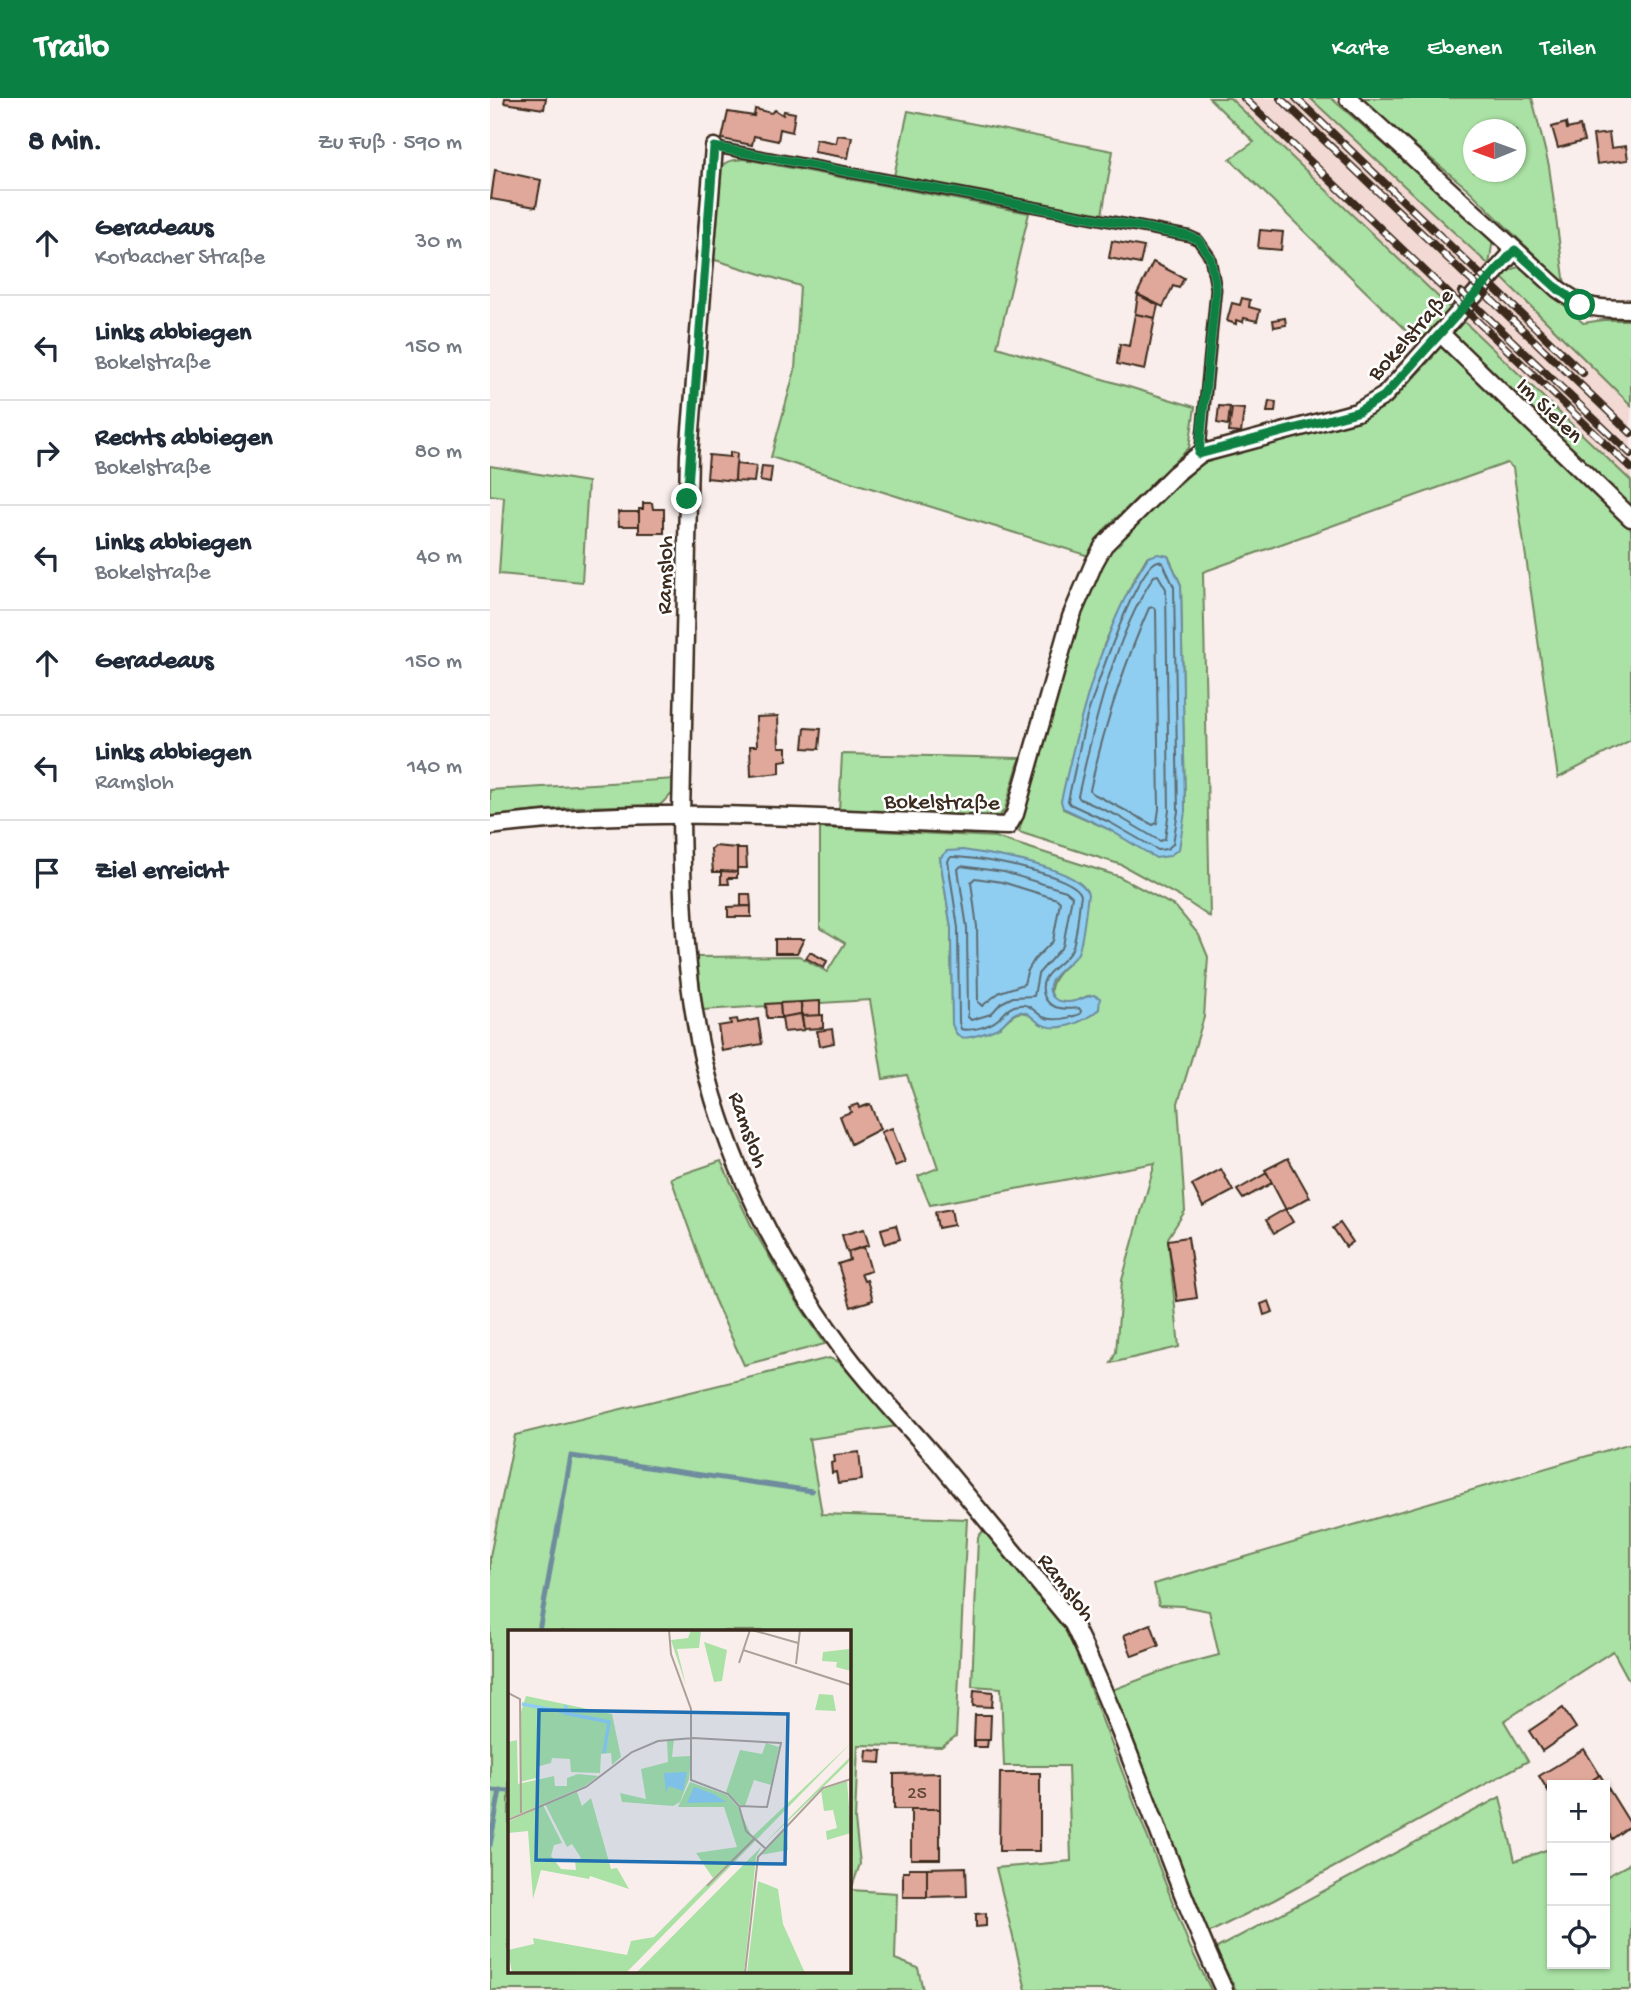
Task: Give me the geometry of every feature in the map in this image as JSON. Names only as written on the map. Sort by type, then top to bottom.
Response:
[{"type":"street","points":[[1348,98],[1558,289],[1580,305],[1631,309]]},
{"type":"street","name":"Ramsloh","points":[[714,147],[689,455],[681,815],[690,986],[708,1080],[734,1156],[763,1220],[796,1281],[842,1349],[1073,1624],[1098,1675],[1203,1946],[1224,1990]]},
{"type":"street","name":"Bokelstraße","points":[[490,826],[595,816],[681,815],[1008,826],[1015,814],[1071,617],[1104,545],[1175,474],[1199,454],[1343,416],[1376,402],[1515,250]]},
{"type":"street","name":"Im Sielen","points":[[1440,333],[1631,518]]},
{"type":"lane","points":[[714,147],[1189,236],[1198,240],[1210,257],[1216,289],[1199,454]]},
{"type":"shaded area","points":[[1230,98],[1310,98],[1489,265],[1631,405],[1631,481]]},
{"type":"green space","points":[[1209,98],[1230,98],[1631,481],[1631,740],[1558,778],[1513,468],[1507,463],[1203,572],[1210,917],[1122,865],[1019,832],[1062,666],[1089,590],[1111,549],[1203,462],[1346,424],[1392,401],[1433,357],[1230,159],[1254,142]],"holes":[[[1168,556],[1181,585],[1185,812],[1108,829],[1063,809],[1104,645],[1147,557]]]},
{"type":"green space","points":[[1310,98],[1331,98],[1493,239],[1489,265]]},
{"type":"green space","points":[[1357,98],[1532,98],[1549,166],[1565,285],[1468,189]]},
{"type":"green space","points":[[908,111],[1113,151],[1102,215],[894,176]]},
{"type":"green space","points":[[744,159],[1029,213],[997,347],[1195,407],[1189,448],[1105,529],[1089,556],[771,457],[795,370],[800,286],[712,259],[719,170],[727,162]]},
{"type":"green space","points":[[1518,267],[1534,274],[1583,323],[1631,320],[1631,405],[1499,275]]},
{"type":"green space","points":[[490,466],[588,482],[582,582],[499,574],[504,497],[490,495]]},
{"type":"green space","points":[[842,754],[1020,758],[1005,809],[999,817],[839,811]]},
{"type":"green space","points":[[675,779],[675,791],[660,805],[574,807],[490,816],[490,790]]},
{"type":"green space","points":[[820,828],[995,837],[1118,876],[1176,907],[1199,935],[1208,957],[1204,1017],[1178,1103],[1185,1211],[1168,1238],[1179,1347],[1111,1363],[1116,1352],[1122,1280],[1155,1163],[930,1205],[918,1176],[938,1168],[907,1075],[883,1079],[870,1000],[703,1010],[696,957],[799,956],[827,972],[845,943],[820,928]],"holes":[[[940,858],[1068,964],[1052,983],[1053,997],[1066,1003],[1088,996],[1099,1009],[1087,1018],[1056,1027],[1041,1024],[1027,1014],[1019,1013],[1000,1027],[952,1024],[951,928]]]},
{"type":"green space","points":[[721,1161],[751,1225],[825,1344],[744,1365],[714,1299],[671,1178]]},
{"type":"green space","points":[[829,1358],[839,1362],[897,1426],[809,1439],[822,1514],[967,1519],[956,1736],[941,1747],[858,1745],[855,1820],[860,1864],[851,1890],[897,1893],[895,1959],[918,1968],[923,1990],[490,1990],[490,1556],[515,1435]]},
{"type":"green space","points":[[1631,1443],[1631,1684],[1613,1651],[1504,1721],[1528,1761],[1274,1900],[1208,1933],[1112,1690],[1173,1667],[1219,1655],[1209,1611],[1159,1605],[1154,1584]]},
{"type":"green space","points":[[983,1531],[990,1533],[1067,1629],[1190,1947],[1211,1990],[1026,1990],[996,1868],[1071,1861],[1068,1766],[1004,1766],[1001,1688],[972,1686],[978,1537]]},
{"type":"green space","points":[[1500,1797],[1515,1861],[1547,1850],[1547,1969],[1610,1969],[1610,1874],[1628,1865],[1631,1858],[1631,1990],[1236,1990],[1215,1949]]},
{"type":"water","points":[[1158,554],[1168,556],[1181,585],[1185,812],[1179,849],[1169,856],[1156,858],[1108,829],[1063,808],[1061,801],[1084,706],[1105,644],[1117,614],[1148,557]]},
{"type":"water","points":[[963,850],[1032,863],[1069,876],[1081,885],[1088,894],[1080,948],[1053,979],[1050,991],[1054,998],[1064,1002],[1094,995],[1100,998],[1099,1009],[1078,1022],[1061,1027],[1045,1026],[1022,1012],[1014,1014],[999,1027],[982,1034],[964,1038],[956,1033],[952,1024],[951,928],[940,858],[947,851]]},
{"type":"building","points":[[505,98],[546,98],[544,109],[504,103]]},
{"type":"building","points":[[755,109],[771,113],[775,110],[783,115],[784,111],[795,113],[792,132],[780,129],[778,141],[754,136],[752,145],[722,139],[728,112],[754,116]]},
{"type":"building","points":[[1566,123],[1567,129],[1580,126],[1584,141],[1558,148],[1552,127]]},
{"type":"building","points":[[1609,133],[1611,148],[1626,146],[1628,160],[1597,164],[1593,135]]},
{"type":"building","points":[[837,135],[852,137],[848,158],[814,152],[816,139],[836,143]]},
{"type":"building","points":[[495,170],[541,180],[536,207],[491,199]]},
{"type":"building","points":[[1260,230],[1283,232],[1281,250],[1258,248]]},
{"type":"building","points":[[1112,241],[1144,247],[1140,264],[1109,258]]},
{"type":"building","points":[[1153,262],[1184,278],[1179,288],[1173,286],[1163,307],[1137,294]]},
{"type":"building","points":[[1138,295],[1158,305],[1155,318],[1135,314]]},
{"type":"building","points":[[1242,298],[1250,300],[1249,307],[1260,310],[1257,321],[1244,318],[1243,322],[1236,320],[1236,324],[1227,321],[1232,303],[1240,305]]},
{"type":"building","points":[[1135,314],[1155,318],[1145,370],[1117,364],[1120,344],[1129,346]]},
{"type":"building","points":[[1285,318],[1286,325],[1274,327],[1273,320]]},
{"type":"building","points":[[1269,401],[1276,402],[1275,412],[1267,412]]},
{"type":"building","points":[[1219,406],[1230,407],[1228,425],[1217,423]]},
{"type":"building","points":[[1232,408],[1244,409],[1241,433],[1229,432]]},
{"type":"building","points":[[730,452],[737,453],[735,481],[707,478],[709,455],[730,457]]},
{"type":"building","points":[[736,464],[756,466],[754,482],[735,481]]},
{"type":"building","points":[[762,466],[772,467],[770,483],[760,481]]},
{"type":"building","points":[[643,503],[652,503],[653,509],[664,509],[664,533],[639,533],[639,509],[643,509]]},
{"type":"building","points":[[618,512],[639,512],[639,526],[619,526]]},
{"type":"building","points":[[778,716],[779,747],[787,747],[787,760],[780,761],[780,773],[751,776],[750,746],[757,746],[756,717]]},
{"type":"building","points":[[805,728],[821,729],[819,749],[803,748]]},
{"type":"building","points":[[714,846],[737,848],[737,872],[713,872],[711,849]]},
{"type":"building","points":[[737,849],[746,849],[747,868],[737,868]]},
{"type":"building","points":[[721,871],[737,872],[737,878],[728,878],[729,884],[721,884]]},
{"type":"building","points":[[741,894],[750,894],[751,906],[741,906]]},
{"type":"building","points":[[751,906],[751,917],[728,917],[728,907]]},
{"type":"building","points":[[775,939],[804,939],[797,953],[775,953]]},
{"type":"building","points":[[810,952],[827,961],[824,968],[806,958]]},
{"type":"building","points":[[820,1001],[820,1016],[802,1016],[801,1002]]},
{"type":"building","points":[[801,1002],[801,1014],[781,1018],[780,1003]]},
{"type":"building","points":[[780,1003],[781,1018],[767,1018],[766,1004]]},
{"type":"building","points":[[801,1014],[804,1030],[784,1032],[782,1017]]},
{"type":"building","points":[[823,1015],[823,1028],[804,1029],[802,1016]]},
{"type":"building","points":[[737,1019],[738,1023],[758,1019],[762,1044],[722,1051],[718,1026],[731,1024],[730,1020]]},
{"type":"building","points":[[832,1029],[834,1043],[820,1046],[817,1031]]},
{"type":"building","points":[[858,1104],[859,1108],[870,1104],[880,1129],[851,1144],[840,1116],[851,1112],[849,1107]]},
{"type":"building","points":[[892,1128],[905,1162],[895,1166],[881,1132]]},
{"type":"building","points":[[1288,1158],[1310,1197],[1286,1210],[1265,1170]]},
{"type":"building","points":[[1221,1169],[1233,1191],[1203,1207],[1192,1185]]},
{"type":"building","points":[[1267,1173],[1272,1183],[1243,1199],[1237,1190]]},
{"type":"building","points":[[951,1209],[954,1225],[938,1228],[935,1212]]},
{"type":"building","points":[[1285,1209],[1293,1222],[1274,1233],[1266,1220]]},
{"type":"building","points":[[1340,1223],[1353,1242],[1346,1247],[1333,1228]]},
{"type":"building","points":[[896,1225],[900,1239],[885,1244],[881,1229]]},
{"type":"building","points":[[864,1229],[869,1245],[847,1252],[842,1235]]},
{"type":"building","points":[[1188,1237],[1197,1298],[1177,1301],[1168,1240]]},
{"type":"building","points":[[864,1247],[871,1271],[861,1274],[864,1281],[867,1280],[873,1300],[851,1307],[838,1264],[850,1260],[848,1252]]},
{"type":"building","points":[[1269,1301],[1273,1312],[1264,1315],[1261,1304]]},
{"type":"building","points":[[859,1452],[862,1480],[838,1483],[836,1472],[832,1473],[834,1455]]},
{"type":"building","points":[[1151,1624],[1159,1646],[1132,1656],[1124,1635]]},
{"type":"building","points":[[974,1690],[993,1692],[992,1707],[973,1706]]},
{"type":"building","points":[[1563,1708],[1576,1728],[1542,1751],[1529,1731]]},
{"type":"building","points":[[975,1715],[991,1715],[990,1740],[974,1740]]},
{"type":"building","points":[[974,1740],[988,1740],[987,1747],[974,1747]]},
{"type":"building","points":[[1584,1749],[1600,1775],[1592,1780],[1547,1780],[1547,1789],[1539,1776]]},
{"type":"building","points":[[867,1750],[882,1751],[881,1763],[866,1762]]},
{"type":"building","points":[[940,1773],[940,1809],[894,1809],[894,1774]]},
{"type":"building","points":[[1000,1773],[1040,1773],[1040,1851],[999,1851]]},
{"type":"building","points":[[1610,1791],[1631,1825],[1612,1839],[1610,1835]]},
{"type":"building","points":[[911,1809],[940,1809],[940,1859],[911,1859]]},
{"type":"building","points":[[966,1867],[967,1896],[927,1897],[927,1868]]},
{"type":"building","points":[[909,1868],[927,1868],[927,1897],[903,1897],[903,1872],[909,1872]]},
{"type":"building","points":[[986,1913],[986,1926],[976,1927],[976,1914]]},
{"type":"waterway","points":[[539,1630],[571,1456],[812,1491]]},
{"type":"waterway","points":[[490,1790],[508,1791]]},
{"type":"waterway","points":[[490,1845],[500,1790]]},
{"type":"railway","points":[[1244,98],[1631,468]]},
{"type":"railway","points":[[1280,98],[1631,433]]},
{"type":"railway","points":[[1296,98],[1583,373]]},
{"type":"railway","points":[[1461,292],[1631,454]]},
{"type":"route","points":[[687,499],[714,147],[1189,236],[1198,240],[1205,246],[1210,257],[1216,289],[1215,322],[1199,454],[1357,412],[1376,402],[1515,250],[1580,305]]}]
